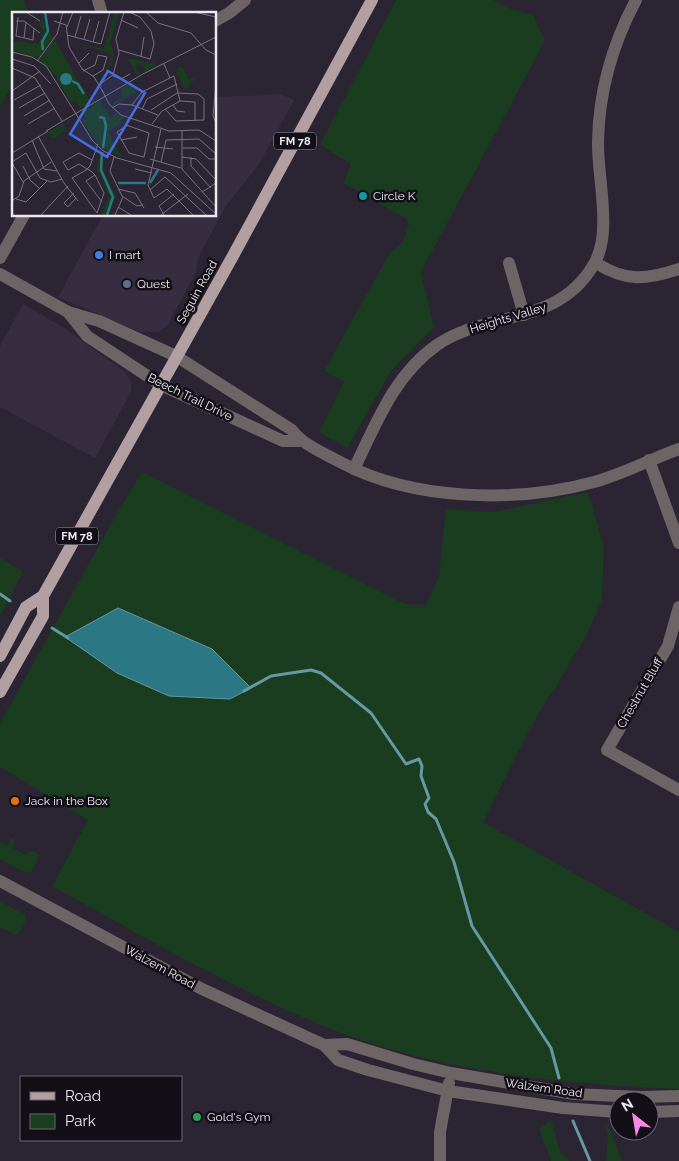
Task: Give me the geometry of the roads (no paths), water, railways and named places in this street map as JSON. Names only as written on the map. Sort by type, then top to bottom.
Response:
[{"type":"main road","name":"Seguin Road","points":[[0,656],[26,608],[43,596],[372,0]]},
{"type":"main road","name":"Seguin Road","points":[[0,692],[42,616],[43,596]]},
{"type":"street","points":[[216,20],[245,0]]},
{"type":"street","name":"Heights Valley","points":[[354,469],[398,382],[422,356],[438,344],[458,334],[545,308],[567,296],[583,281],[596,263],[603,226],[598,143],[602,95],[613,48],[636,0]]},
{"type":"street","points":[[0,258],[23,216]]},
{"type":"street","points":[[509,263],[524,315]]},
{"type":"street","points":[[596,263],[625,276],[640,278],[661,275],[679,269]]},
{"type":"street","name":"Beech Trail Drive","points":[[0,274],[68,312],[99,321],[176,356],[292,430],[300,441],[354,469],[376,477],[448,494],[526,495],[595,482],[679,449]]},
{"type":"street","name":"Beech Trail Drive","points":[[68,312],[87,336],[161,385],[284,441],[300,441]]},
{"type":"street","points":[[649,460],[679,543]]},
{"type":"street","name":"Chestnut Bluff","points":[[679,607],[668,646],[607,750],[679,790]]},
{"type":"street","name":"Walzem Road","points":[[0,881],[209,992],[324,1045],[338,1060],[377,1073],[448,1091],[563,1108],[609,1111]]},
{"type":"street","name":"Walzem Road","points":[[324,1045],[347,1044],[413,1064],[451,1073],[574,1094],[640,1097],[679,1096]]},
{"type":"street","points":[[440,1161],[440,1132],[451,1073]]},
{"type":"street","points":[[659,1112],[679,1111]]},
{"type":"water","points":[[118,608],[212,649],[251,688],[230,699],[169,696],[117,673],[65,637]]},
{"type":"waterway","points":[[0,594],[10,601]]},
{"type":"waterway","points":[[52,628],[68,638]]},
{"type":"waterway","points":[[244,691],[271,676],[311,670],[321,673],[371,713],[406,764],[419,759],[422,766],[421,776],[429,798],[425,804],[428,812],[436,819],[454,862],[472,926],[551,1048],[559,1078]]},
{"type":"waterway","points":[[573,1121],[590,1161]]},
{"type":"place","name":"Circle K","points":[[363,196]]},
{"type":"place","name":"I mart","points":[[99,255]]},
{"type":"place","name":"Quest","points":[[127,284]]},
{"type":"place","name":"Jack in the Box","points":[[15,801]]},
{"type":"place","name":"Gold's Gym","points":[[197,1117]]}]
